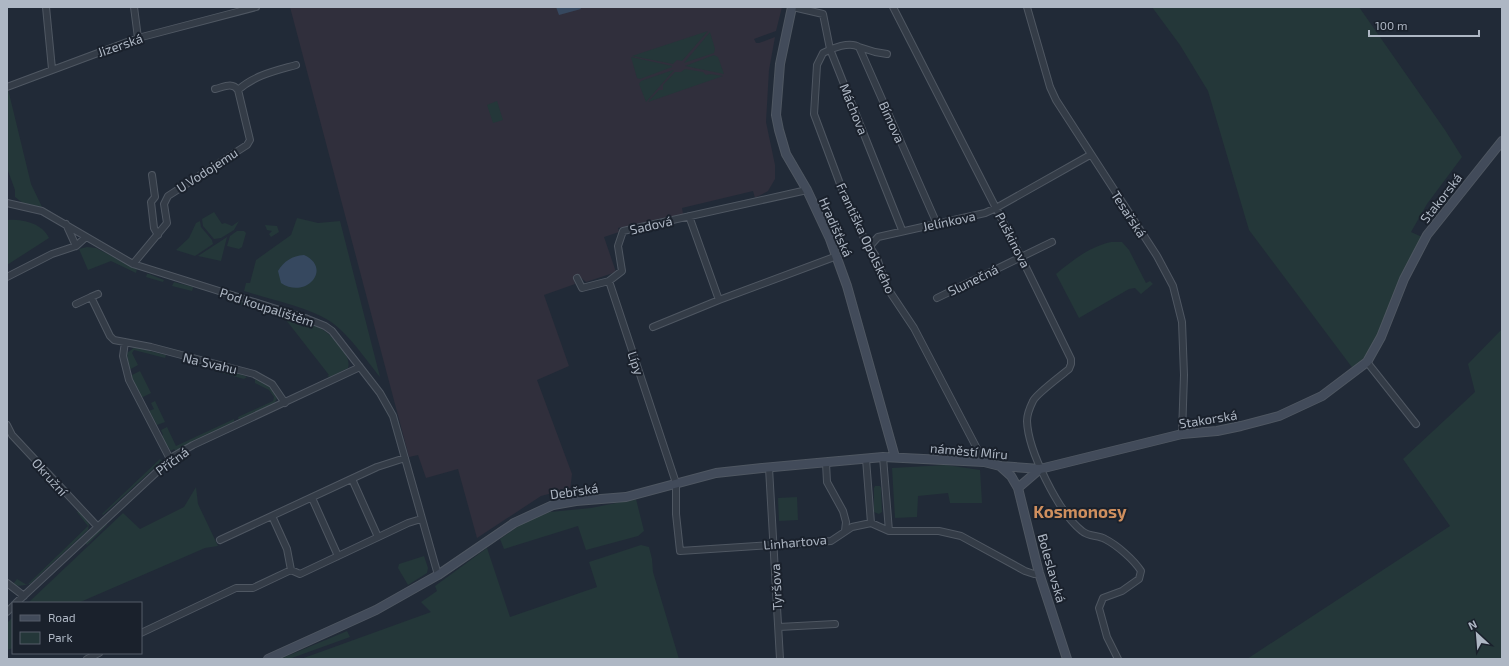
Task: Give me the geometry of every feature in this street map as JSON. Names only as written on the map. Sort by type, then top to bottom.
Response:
[{"type":"main road","name":"Hradišťská","points":[[793,7],[780,64],[776,115],[781,142],[786,154],[807,190],[830,239],[847,286],[895,457]]},
{"type":"main road","name":"Stakorská","points":[[1040,469],[1182,434],[1218,431],[1279,416],[1322,396],[1367,362],[1381,337],[1411,264],[1427,235],[1502,141]]},
{"type":"main road","name":"náměstí Míru","points":[[895,457],[984,462],[1000,466],[1040,469]]},
{"type":"main road","name":"Debřská","points":[[268,659],[359,619],[438,575],[514,523],[546,508],[576,501],[626,497],[716,473],[895,457]]},
{"type":"main road","name":"Boleslavská","points":[[1000,466],[1011,476],[1018,488],[1039,573],[1067,659]]},
{"type":"main road","points":[[1018,488],[1040,469]]},
{"type":"street","points":[[46,7],[52,69]]},
{"type":"street","points":[[134,7],[138,38]]},
{"type":"street","name":"Jizerská","points":[[7,87],[138,38],[235,10],[256,7]]},
{"type":"street","name":"Máchova","points":[[793,7],[823,14],[830,49],[902,230]]},
{"type":"street","name":"Puškinova","points":[[893,7],[1021,257],[1072,364],[1069,369],[1034,398],[1029,409],[1027,421],[1030,439],[1040,469]]},
{"type":"street","name":"Tesařská","points":[[1027,7],[1050,87],[1065,116],[1157,256],[1173,286],[1182,322],[1184,375],[1182,434]]},
{"type":"street","points":[[830,49],[856,44],[875,52],[888,54]]},
{"type":"street","name":"Bímova","points":[[859,46],[937,224]]},
{"type":"street","name":"Františka Opolského","points":[[830,49],[823,53],[817,65],[814,114],[846,200],[877,258],[886,286],[914,328],[984,462]]},
{"type":"street","points":[[215,89],[233,85],[238,90],[245,84],[263,74],[296,65]]},
{"type":"street","name":"U Vodojemu","points":[[133,264],[167,223],[164,204],[168,196],[247,145],[250,140],[238,90]]},
{"type":"street","name":"Jelínkova","points":[[870,246],[878,237],[902,230],[985,213],[1090,155]]},
{"type":"street","points":[[152,175],[155,197],[151,202],[154,228],[158,235]]},
{"type":"street","name":"Sadová","points":[[609,281],[622,271],[618,246],[623,231],[807,190]]},
{"type":"street","name":"Pod koupalištěm","points":[[7,203],[42,211],[133,264],[298,315],[325,326],[338,338],[388,405],[405,458],[438,575]]},
{"type":"street","name":"Sadová","points":[[689,216],[719,300]]},
{"type":"street","points":[[66,224],[76,246]]},
{"type":"street","points":[[7,277],[52,254],[76,246],[86,237]]},
{"type":"street","name":"Slunečná","points":[[937,298],[1052,242]]},
{"type":"street","points":[[653,327],[719,300],[836,256]]},
{"type":"street","points":[[577,278],[582,288],[609,281]]},
{"type":"street","name":"Lípy","points":[[609,281],[676,483],[676,514],[680,551]]},
{"type":"street","points":[[76,304],[98,294]]},
{"type":"street","name":"Na Svahu","points":[[91,297],[110,336],[114,340],[150,347],[254,374],[272,384],[285,403]]},
{"type":"street","points":[[125,342],[123,360],[129,380],[170,459]]},
{"type":"street","points":[[1367,362],[1416,424]]},
{"type":"street","name":"Příčná","points":[[17,602],[170,459],[193,445],[360,367]]},
{"type":"street","name":"Okružní","points":[[7,425],[12,435],[97,526]]},
{"type":"street","points":[[884,457],[889,531]]},
{"type":"street","points":[[220,540],[377,467],[405,458]]},
{"type":"street","points":[[866,459],[871,524],[889,531],[939,531],[961,536],[1025,571],[1034,574],[1039,573]]},
{"type":"street","points":[[826,463],[827,482],[843,511],[846,522],[845,531]]},
{"type":"street","name":"Tyršova","points":[[769,468],[780,659]]},
{"type":"street","points":[[1040,469],[1073,522],[1083,532],[1091,536],[1105,539],[1135,562],[1141,572],[1139,579],[1122,591],[1103,598],[1099,608],[1107,637],[1118,659]]},
{"type":"street","points":[[352,479],[378,537]]},
{"type":"street","points":[[312,498],[338,556]]},
{"type":"street","points":[[272,516],[287,549],[292,570]]},
{"type":"street","points":[[142,633],[231,590],[240,588],[248,589],[292,570],[300,574],[378,537],[421,519]]},
{"type":"street","name":"Linhartova","points":[[680,551],[831,540],[845,531],[871,524]]},
{"type":"street","points":[[7,583],[24,596]]},
{"type":"street","points":[[779,627],[834,624]]},
{"type":"street","points":[[87,659],[97,654]]},
{"type":"shaded area","points":[[290,7],[782,7],[776,31],[754,39],[756,43],[759,43],[775,37],[769,70],[766,122],[775,165],[775,179],[768,191],[755,198],[753,191],[682,208],[683,214],[618,228],[619,232],[604,237],[616,272],[586,282],[580,277],[574,279],[575,284],[544,295],[569,366],[537,380],[572,474],[570,491],[560,491],[541,496],[477,538],[458,469],[426,478],[418,455],[409,457]]},
{"type":"green space","points":[[1152,7],[1359,7],[1445,130],[1462,157],[1427,204],[1411,232],[1422,237],[1366,361],[1354,370],[1249,230],[1208,91],[1180,45]]},
{"type":"green space","points":[[708,31],[682,61],[677,60],[673,64],[632,56]]},
{"type":"green space","points":[[710,32],[715,49],[714,53],[684,63]]},
{"type":"green space","points":[[714,55],[718,57],[724,74],[685,66]]},
{"type":"green space","points":[[631,57],[672,67],[640,79],[637,78]]},
{"type":"green space","points":[[685,69],[703,72],[706,75],[710,74],[723,76],[648,102],[659,90],[663,90],[663,85],[675,72],[681,72]]},
{"type":"green space","points":[[673,70],[646,102],[639,84],[641,81]]},
{"type":"green space","points":[[7,85],[31,184],[43,209],[24,204],[15,197],[15,190],[7,168]]},
{"type":"green space","points":[[497,101],[503,120],[493,123],[487,105]]},
{"type":"green space","points":[[214,212],[222,224],[225,223],[232,226],[239,221],[234,230],[221,238],[214,239],[203,226],[202,219]]},
{"type":"green space","points":[[297,218],[318,223],[340,221],[380,377],[349,338],[328,320],[298,307],[244,291],[246,283],[250,283],[256,260],[291,235]]},
{"type":"green space","points":[[7,220],[25,221],[37,225],[49,238],[7,265]]},
{"type":"green space","points":[[200,221],[201,227],[212,240],[213,244],[195,256],[176,250],[189,238],[196,223]]},
{"type":"green space","points":[[265,225],[277,226],[279,232],[271,237],[269,234],[272,231],[267,230]]},
{"type":"green space","points":[[237,231],[244,231],[246,233],[242,247],[239,249],[227,246],[230,236]]},
{"type":"green space","points":[[227,237],[221,261],[198,256]]},
{"type":"green space","points":[[1111,242],[1122,242],[1129,250],[1146,283],[1150,281],[1153,284],[1141,294],[1135,288],[1129,289],[1079,318],[1056,274],[1088,251]]},
{"type":"green space","points":[[87,247],[96,248],[137,269],[136,273],[111,261],[88,270],[79,249]]},
{"type":"green space","points":[[147,274],[164,280],[163,282],[146,277]]},
{"type":"green space","points":[[174,282],[193,287],[192,291],[172,286]]},
{"type":"green space","points":[[233,299],[250,304],[250,307],[231,302]]},
{"type":"green space","points":[[286,320],[304,327],[306,322],[319,327],[326,332],[342,348],[348,358],[348,368],[330,377],[327,376],[329,375]]},
{"type":"green space","points":[[1502,329],[1502,659],[1247,659],[1450,526],[1403,459],[1475,392],[1468,364]]},
{"type":"green space","points":[[135,347],[166,355],[165,358],[134,350],[132,353],[138,365],[129,370],[127,353]]},
{"type":"green space","points":[[218,366],[247,377],[244,379],[214,371]]},
{"type":"green space","points":[[140,371],[151,393],[141,398],[131,378],[132,375]]},
{"type":"green space","points":[[255,378],[270,387],[277,398],[275,403],[239,420],[238,417],[273,401],[274,397],[269,390],[255,383]]},
{"type":"green space","points":[[155,401],[165,422],[157,425],[149,411],[154,409],[151,403]]},
{"type":"green space","points":[[234,419],[234,422],[176,451],[174,449],[171,451],[161,436],[163,435],[161,430],[167,427],[176,446]]},
{"type":"green space","points":[[160,459],[162,461],[103,515],[102,514]]},
{"type":"green space","points":[[946,465],[980,470],[982,503],[950,503],[948,493],[918,496],[917,517],[895,518],[892,468]]},
{"type":"green space","points":[[875,486],[880,486],[881,488],[882,512],[879,514],[874,512]]},
{"type":"green space","points":[[196,487],[198,504],[218,546],[205,548],[80,602],[29,602],[123,513],[140,529],[184,507]]},
{"type":"green space","points":[[797,497],[798,520],[779,521],[778,498]]},
{"type":"green space","points":[[636,499],[644,531],[638,536],[586,550],[578,526],[504,549],[500,539],[523,523],[550,512],[591,508]]},
{"type":"green space","points":[[79,511],[89,524],[88,530],[30,584],[28,584],[88,526],[77,512]]},
{"type":"green space","points":[[106,523],[107,525],[87,545],[85,543]]},
{"type":"green space","points":[[641,545],[649,547],[653,572],[679,659],[301,659],[431,612],[421,602],[437,591],[435,586],[487,548],[510,617],[597,587],[589,562]]},
{"type":"green space","points":[[424,556],[428,568],[427,573],[408,585],[398,568],[399,564]]},
{"type":"green space","points":[[17,579],[26,585],[17,586],[13,584]]},
{"type":"green space","points":[[12,618],[12,648],[7,650],[7,623]]},
{"type":"green space","points":[[347,631],[350,637],[289,659],[280,659]]},
{"type":"water","points":[[556,7],[580,7],[581,9],[559,15]]},
{"type":"water","points":[[304,255],[312,261],[316,267],[316,274],[313,280],[307,285],[299,288],[290,287],[281,283],[278,271],[280,267],[292,258]]},
{"type":"district","name":"Kosmonosy","points":[[1080,511]]}]
